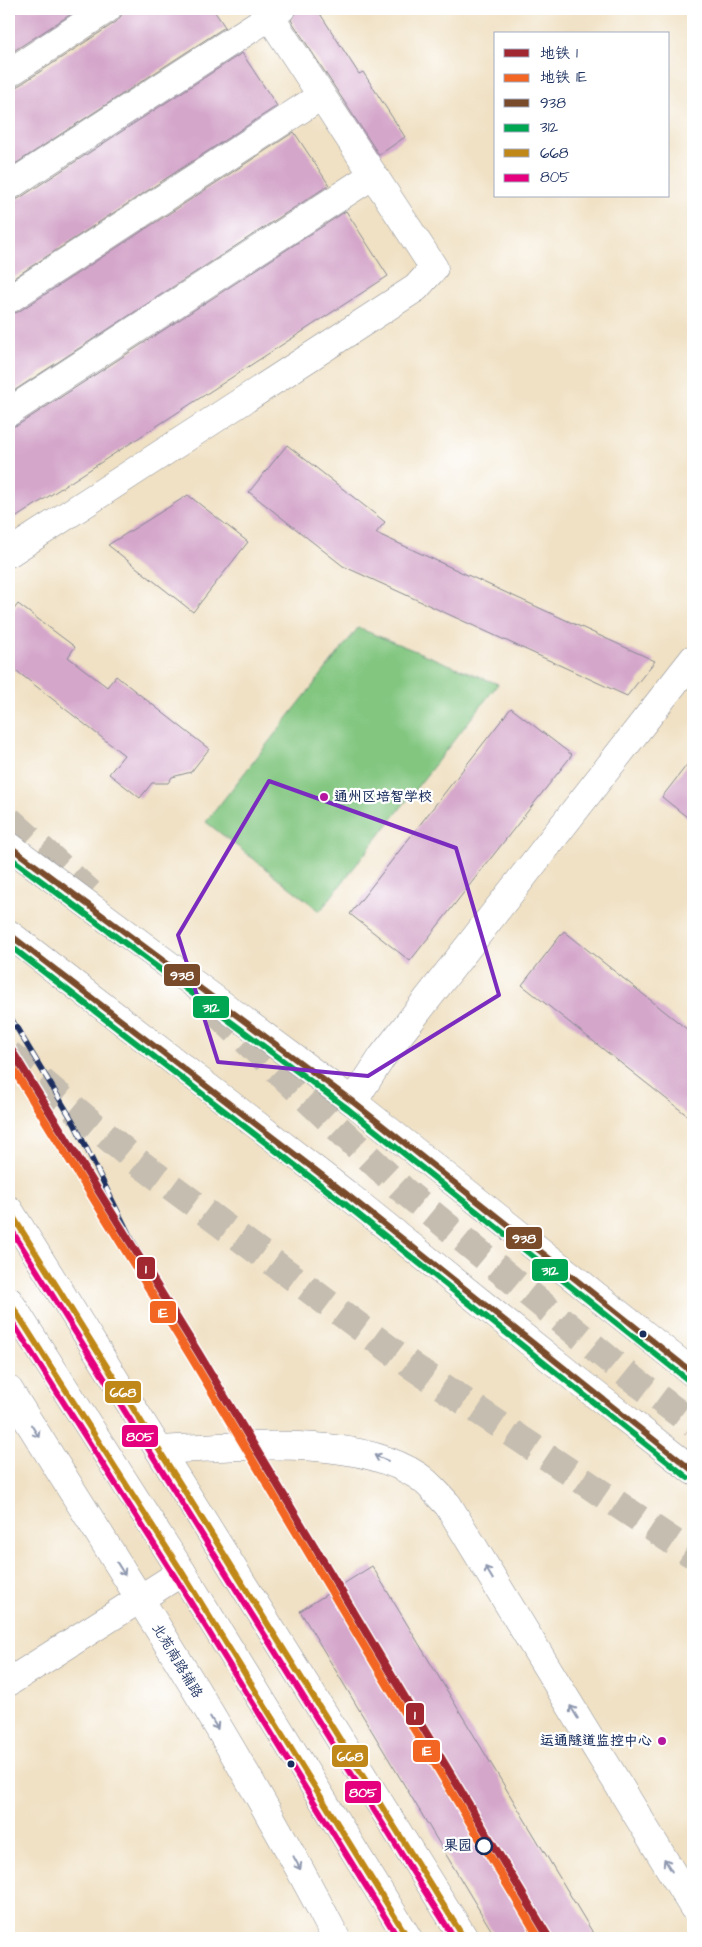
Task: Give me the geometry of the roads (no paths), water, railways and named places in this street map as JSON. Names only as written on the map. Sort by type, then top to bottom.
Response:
[{"type":"main road","points":[[9,73],[107,9]]},
{"type":"main road","points":[[9,186],[272,11],[321,96],[434,268],[416,288],[9,553]]},
{"type":"main road","points":[[9,299],[321,96]]},
{"type":"main road","points":[[9,412],[373,175]]},
{"type":"main road","points":[[353,1102],[382,1057],[693,659]]},
{"type":"main road","points":[[9,846],[353,1102],[693,1372]]},
{"type":"main road","points":[[9,934],[345,1193],[693,1471]]},
{"type":"main road","points":[[9,1210],[464,1938]]},
{"type":"main road","points":[[9,1301],[182,1572],[408,1938]]},
{"type":"main road","name":"北苑南路辅路","points":[[9,1390],[295,1858],[336,1938]]},
{"type":"main road","points":[[160,1450],[300,1446],[375,1455],[419,1476],[448,1505],[693,1907]]},
{"type":"main road","points":[[9,1682],[182,1572]]},
{"type":"tunnel","points":[[9,820],[90,893]]},
{"type":"tunnel","points":[[216,1012],[403,1190],[629,1376],[693,1424]]},
{"type":"tunnel","points":[[9,1054],[134,1159],[412,1366],[693,1555]]},
{"type":"railway","points":[[9,1015],[74,1123],[129,1234],[171,1308]]},
{"type":"metro line","name":"1","points":[[9,1046],[198,1352],[549,1938]]},
{"type":"metro line","name":"1E","points":[[9,1062],[191,1357],[539,1938]]},
{"type":"place","name":"通州区培智学校","points":[[324,797]]},
{"type":"place","name":"运通隧道监控中心","points":[[662,1741]]},
{"type":"place","name":"果园","points":[[484,1846]]}]
